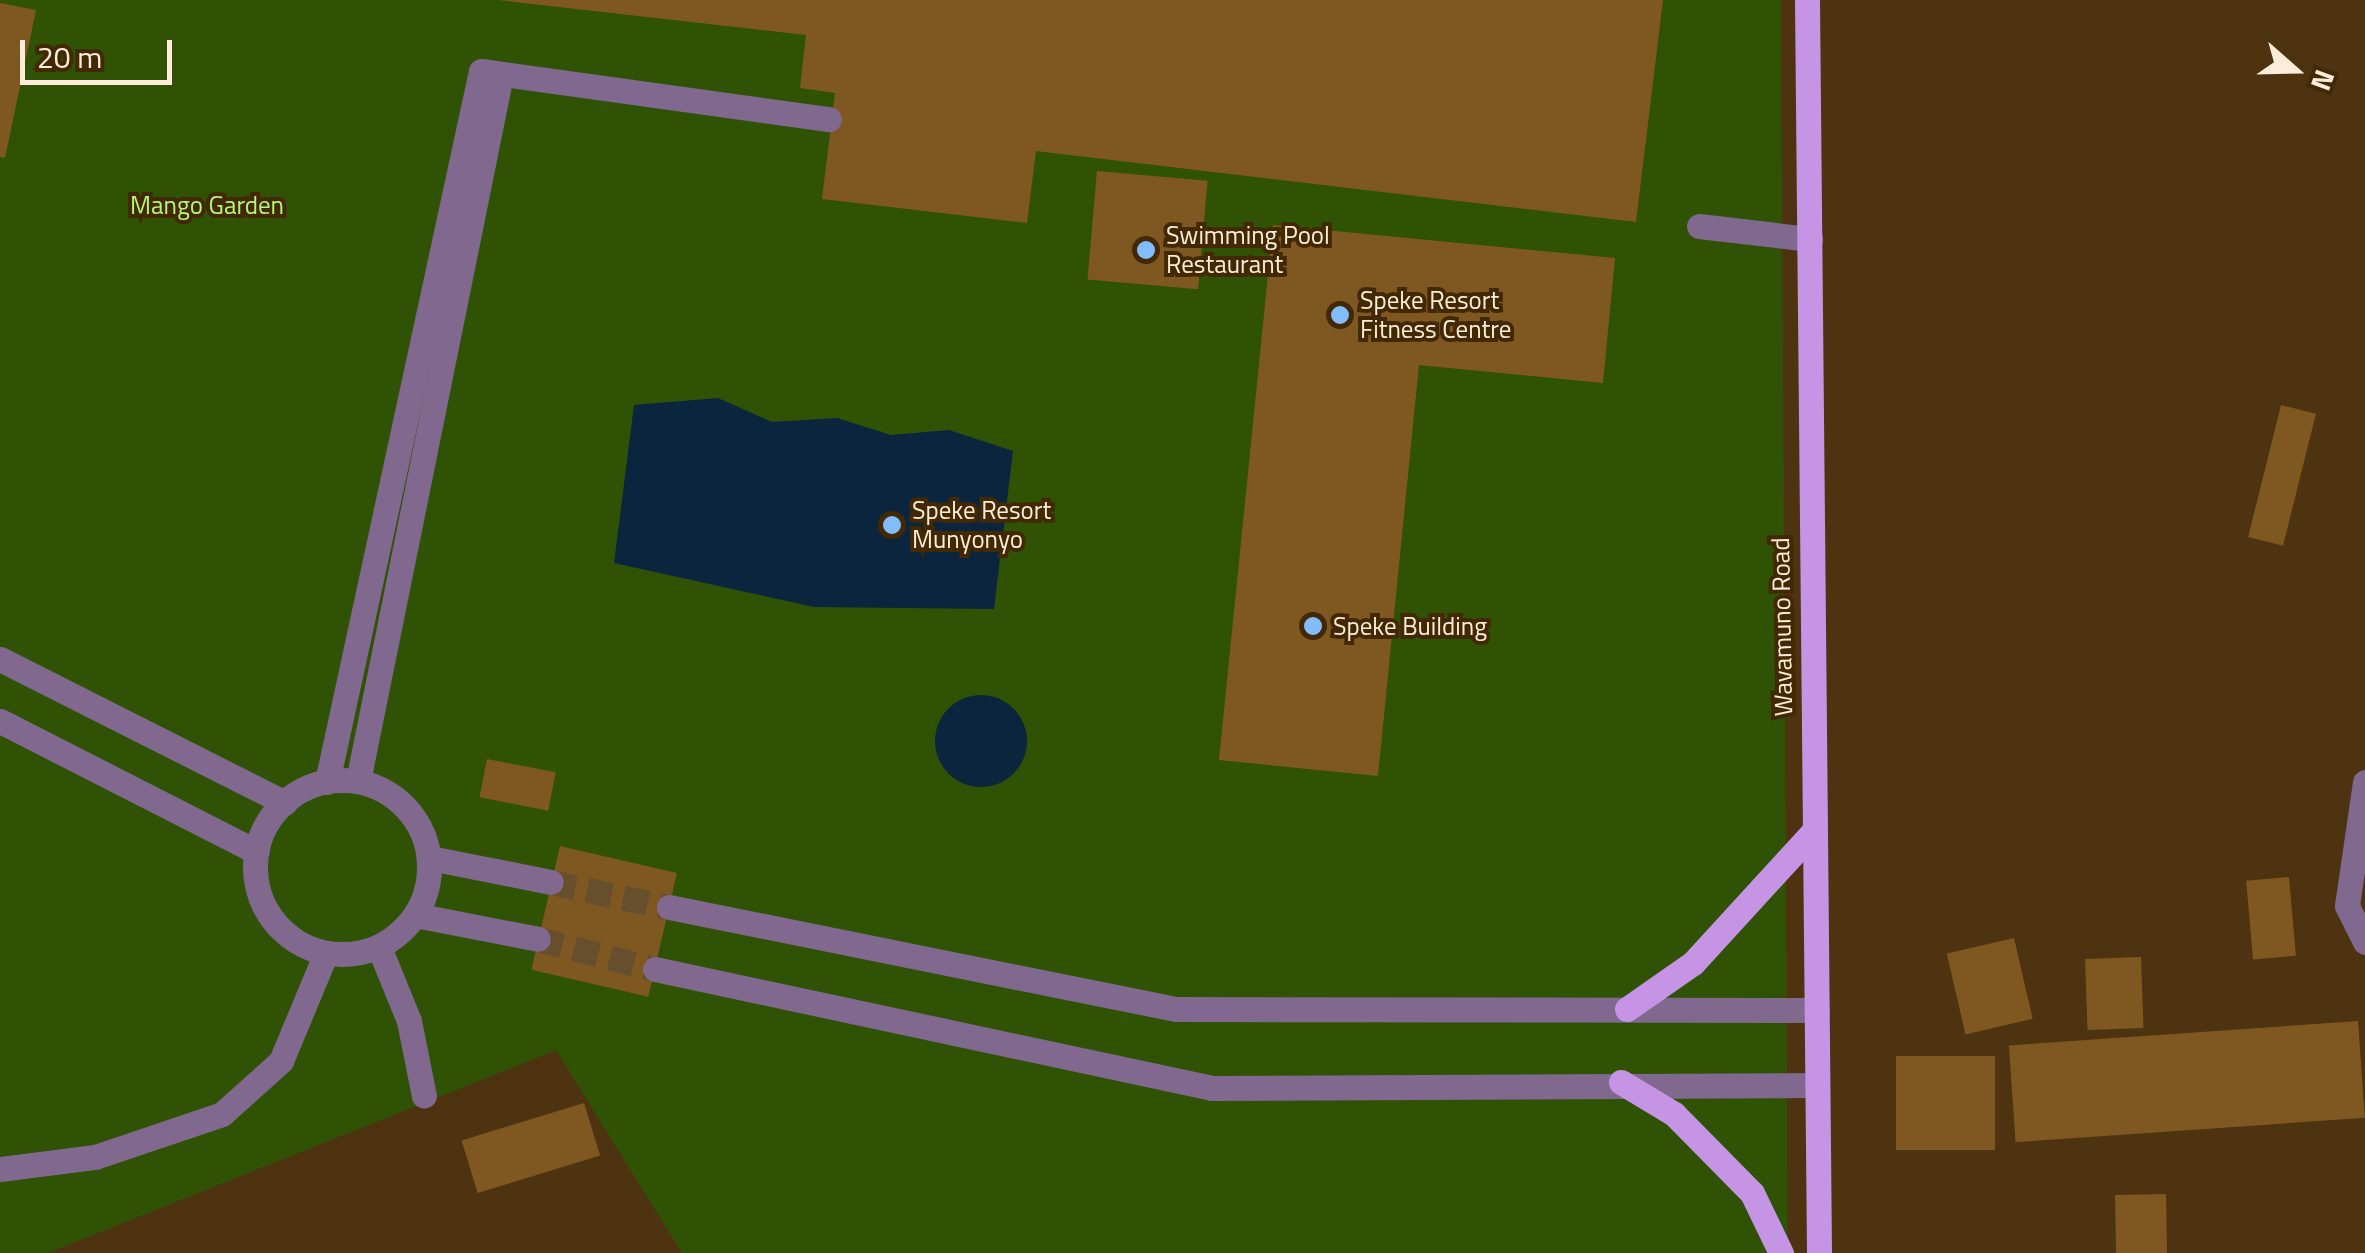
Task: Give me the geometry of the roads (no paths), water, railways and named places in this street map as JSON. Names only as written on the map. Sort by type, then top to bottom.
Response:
[{"type":"main road","name":"Wavamuno Road","points":[[1807,0],[1820,1253]]},
{"type":"main road","points":[[1627,1009],[1693,964],[1814,831]]},
{"type":"main road","points":[[1620,1082],[1674,1114],[1752,1193],[1781,1253]]},
{"type":"street","points":[[491,73],[829,119]]},
{"type":"street","points":[[358,781],[491,73]]},
{"type":"street","points":[[326,782],[491,73]]},
{"type":"street","points":[[1699,226],[1810,239]]},
{"type":"street","points":[[0,660],[284,803]]},
{"type":"street","points":[[0,721],[257,852]]},
{"type":"street","points":[[358,781],[391,794],[418,822],[430,858],[416,915],[379,947],[326,954],[295,941],[262,902],[257,852],[284,803],[326,782],[358,781]]},
{"type":"street","points":[[2365,782],[2347,906],[2365,942]]},
{"type":"street","points":[[430,858],[551,882]]},
{"type":"street","points":[[669,907],[1176,1009],[1818,1010]]},
{"type":"street","points":[[416,915],[538,939]]},
{"type":"street","points":[[379,947],[409,1021],[424,1096]]},
{"type":"street","points":[[0,1170],[95,1157],[222,1114],[281,1060],[326,954]]},
{"type":"street","points":[[655,969],[1212,1088],[1620,1082],[1816,1086]]},
{"type":"water","points":[[718,398],[772,422],[837,418],[891,435],[949,430],[1013,451],[994,609],[814,607],[614,563],[634,405]]},
{"type":"water","points":[[981,695],[999,699],[1013,709],[1023,723],[1027,741],[1023,759],[1013,773],[999,783],[981,787],[963,783],[949,773],[939,759],[935,741],[939,723],[949,709],[963,699]]},
{"type":"tunnel","points":[[551,882],[669,907]]},
{"type":"tunnel","points":[[538,939],[655,969]]},
{"type":"place","name":"Swimming Pool Restaurant","points":[[1146,250]]},
{"type":"place","name":"Speke Resort Fitness Centre","points":[[1340,315]]},
{"type":"place","name":"Speke Resort Munyonyo","points":[[892,525]]},
{"type":"place","name":"Speke Building","points":[[1313,626]]},
{"type":"park label","name":"Mango Garden","points":[[207,205]]}]
